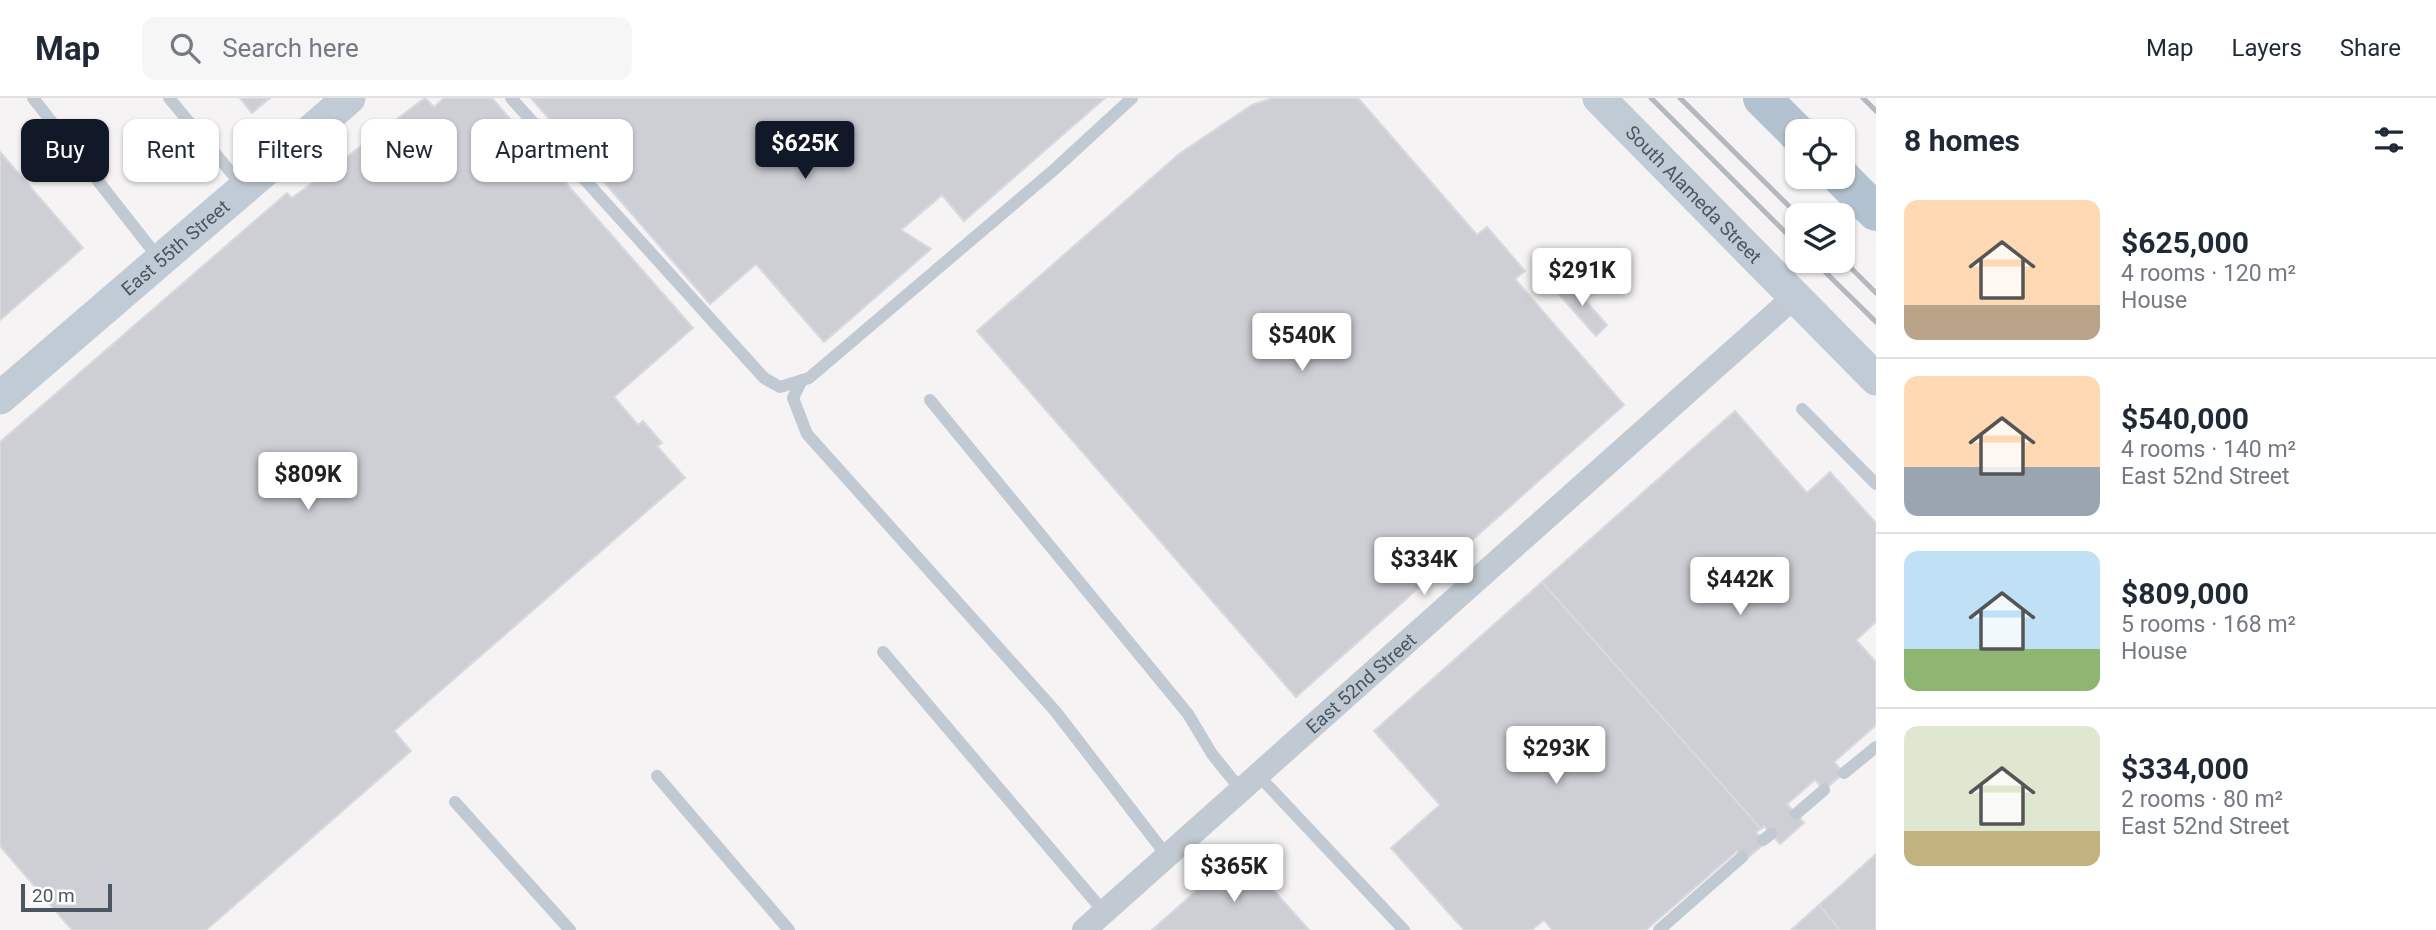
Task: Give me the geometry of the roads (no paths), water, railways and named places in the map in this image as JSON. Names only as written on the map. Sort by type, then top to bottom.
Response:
[{"type":"main road","points":[[1762,98],[1785,121]]},
{"type":"main road","points":[[1853,189],[1876,212]]},
{"type":"street","name":"East 55th Street","points":[[0,398],[349,98]]},
{"type":"street","name":"South Alameda Street","points":[[1599,98],[1876,379]]},
{"type":"street","name":"East 52nd Street","points":[[1084,930],[1794,297]]},
{"type":"lane","points":[[33,98],[160,260]]},
{"type":"lane","points":[[169,98],[244,188]]},
{"type":"lane","points":[[511,98],[764,378],[780,387],[802,380],[1046,176],[1132,98]]},
{"type":"lane","points":[[802,380],[793,398],[807,434],[1056,712],[1167,856]]},
{"type":"lane","points":[[930,400],[1188,714],[1212,754],[1249,782],[1404,930]]},
{"type":"lane","points":[[1802,409],[1876,484]]},
{"type":"lane","points":[[883,652],[1104,912]]},
{"type":"lane","points":[[1844,773],[1876,747]]},
{"type":"lane","points":[[657,776],[789,930]]},
{"type":"lane","points":[[1796,814],[1824,790]]},
{"type":"lane","points":[[455,802],[570,930]]},
{"type":"lane","points":[[1659,930],[1742,857]]},
{"type":"railway","points":[[1651,98],[1785,232]]},
{"type":"railway","points":[[1680,98],[1786,203]]},
{"type":"railway","points":[[1863,98],[1876,111]]},
{"type":"railway","points":[[1855,272],[1876,293]]},
{"type":"railway","points":[[1826,273],[1876,322]]}]
